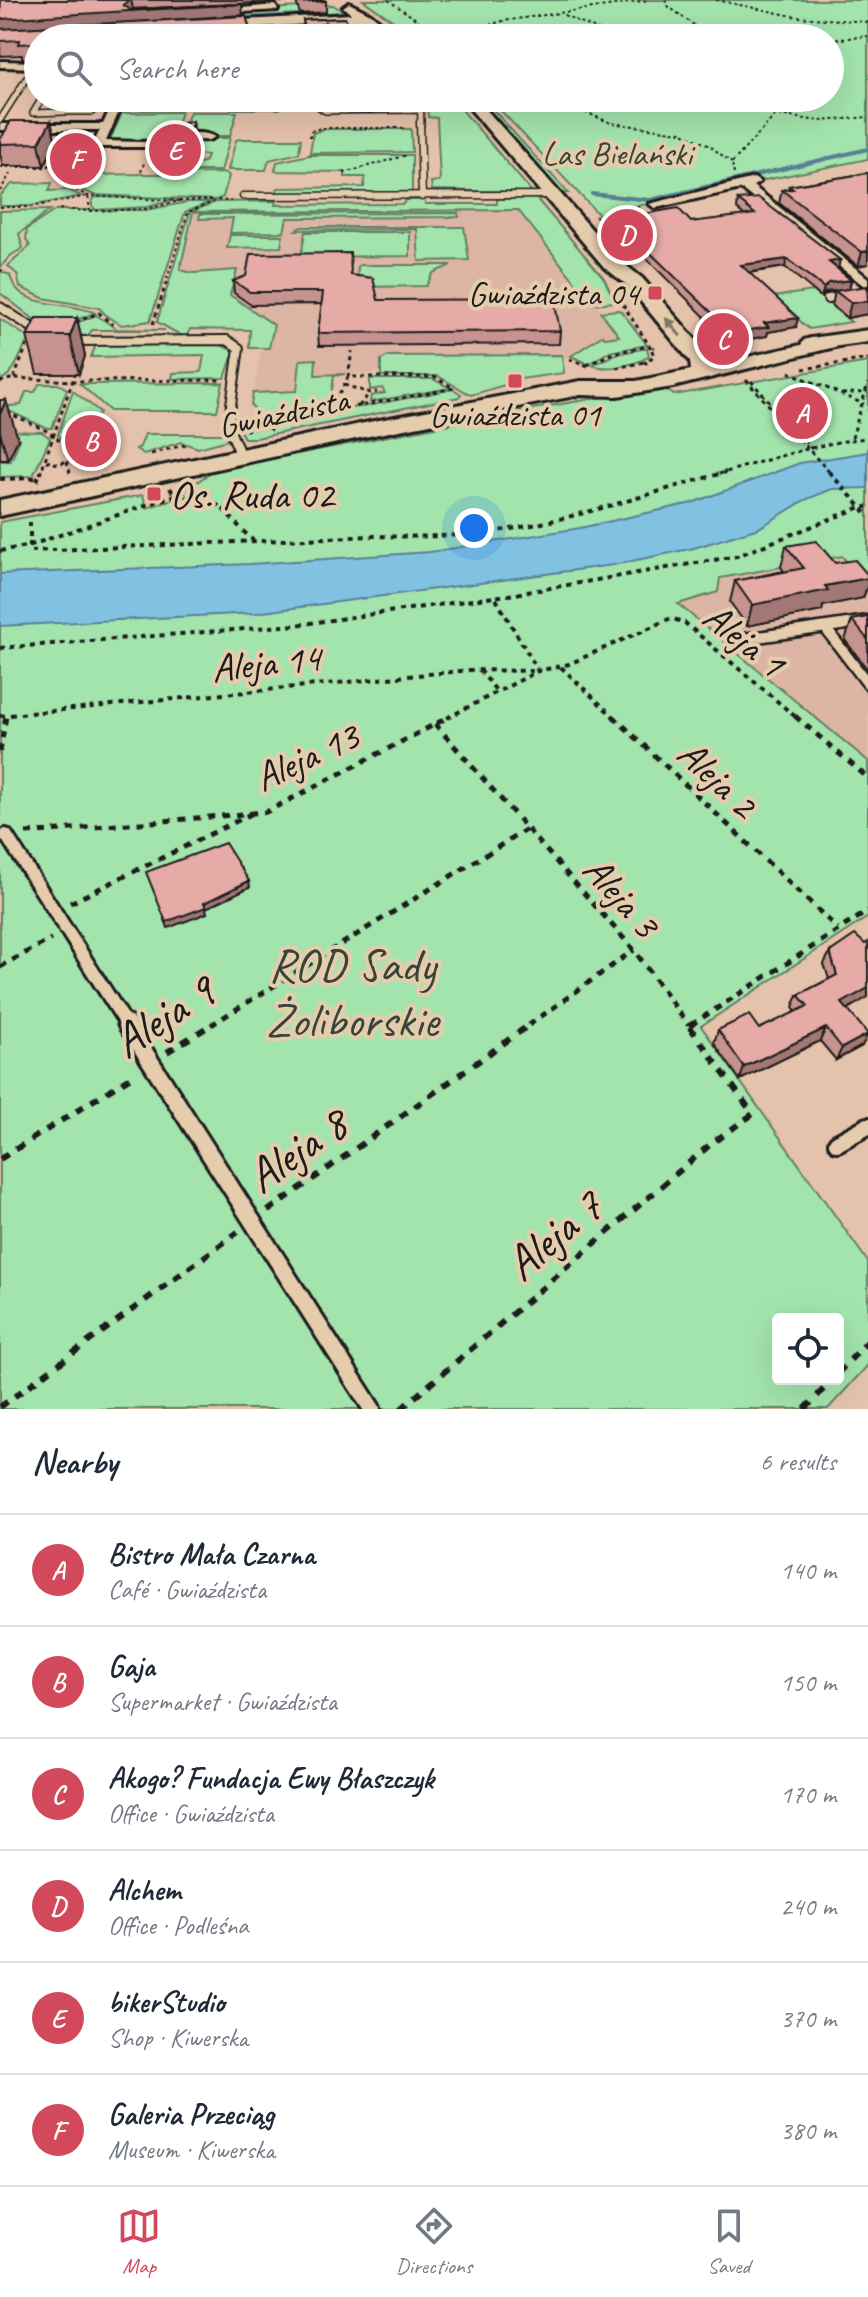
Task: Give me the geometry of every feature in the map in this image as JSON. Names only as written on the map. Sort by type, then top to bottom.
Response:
[{"type":"street","points":[[337,0],[376,24]]},
{"type":"street","points":[[200,11],[275,8]]},
{"type":"street","points":[[248,24],[367,17]]},
{"type":"street","points":[[0,64],[24,65]]},
{"type":"street","points":[[113,112],[99,144],[163,144],[176,138],[209,137]]},
{"type":"street","points":[[480,112],[611,263],[639,313],[694,366]]},
{"type":"street","points":[[0,127],[105,130]]},
{"type":"street","points":[[655,204],[744,181],[868,285]]},
{"type":"street","name":"Gwiaździsta","points":[[0,508],[580,388],[614,391],[694,366],[789,357],[831,343],[868,336]]},
{"type":"lane","points":[[0,120],[24,83]]},
{"type":"lane","points":[[34,112],[92,112]]},
{"type":"lane","points":[[420,112],[422,197]]},
{"type":"lane","points":[[243,196],[552,195]]},
{"type":"lane","points":[[828,299],[868,293]]},
{"type":"lane","points":[[0,307],[45,336]]},
{"type":"lane","points":[[57,341],[227,340],[239,348],[230,430],[241,456]]},
{"type":"lane","points":[[744,639],[868,621]]},
{"type":"lane","points":[[826,629],[868,684]]},
{"type":"lane","points":[[6,835],[372,1409]]},
{"type":"lane","points":[[837,1143],[868,1126]]},
{"type":"path","points":[[388,0],[423,24]]},
{"type":"path","points":[[492,24],[649,0]]},
{"type":"path","points":[[665,0],[669,7],[693,24]]},
{"type":"path","points":[[716,0],[798,17],[868,22]]},
{"type":"path","points":[[561,14],[584,24]]},
{"type":"path","points":[[844,39],[868,36]]},
{"type":"path","points":[[585,112],[611,123],[681,132],[710,146],[732,163],[744,181]]},
{"type":"path","points":[[732,163],[780,112]]},
{"type":"path","points":[[778,115],[819,121],[868,117]]},
{"type":"path","points":[[310,137],[311,129],[414,128]]},
{"type":"path","points":[[344,173],[414,153]]},
{"type":"path","points":[[50,165],[53,159]]},
{"type":"path","points":[[141,172],[144,163]]},
{"type":"path","points":[[171,172],[174,164]]},
{"type":"path","points":[[0,167],[72,165],[73,173],[67,186],[88,196]]},
{"type":"path","points":[[30,174],[33,167]]},
{"type":"path","points":[[0,191],[10,174]]},
{"type":"path","points":[[88,196],[90,211]]},
{"type":"path","points":[[0,207],[31,207],[88,196],[179,201]]},
{"type":"path","points":[[142,325],[154,324],[188,212],[218,200]]},
{"type":"path","points":[[56,209],[146,209],[179,201],[225,200]]},
{"type":"path","points":[[601,215],[618,212]]},
{"type":"path","points":[[0,270],[6,271]]},
{"type":"path","points":[[14,378],[30,339],[45,336],[99,313],[116,326]]},
{"type":"path","points":[[587,365],[613,353],[650,346]]},
{"type":"path","points":[[647,364],[645,362],[654,356],[651,348],[655,347]]},
{"type":"path","points":[[332,408],[348,377],[352,351]]},
{"type":"path","points":[[569,359],[602,370]]},
{"type":"path","points":[[779,370],[864,404]]},
{"type":"path","points":[[168,381],[171,372]]},
{"type":"path","points":[[75,374],[36,483],[22,488],[29,513],[30,551],[373,536],[414,540],[532,525],[810,450],[822,444],[868,438]]},
{"type":"path","points":[[740,374],[810,450]]},
{"type":"path","points":[[753,375],[748,378],[813,456],[868,515]]},
{"type":"path","points":[[348,377],[434,377],[462,393]]},
{"type":"path","points":[[0,382],[14,378],[73,381],[234,380]]},
{"type":"path","points":[[852,438],[868,383]]},
{"type":"path","points":[[344,385],[370,393],[377,392]]},
{"type":"path","points":[[230,430],[273,417],[359,406],[455,388]]},
{"type":"path","points":[[841,395],[867,392]]},
{"type":"path","points":[[359,406],[370,393]]},
{"type":"path","points":[[0,409],[54,437],[76,452],[77,459]]},
{"type":"path","points":[[45,460],[59,464],[106,452]]},
{"type":"path","points":[[67,461],[70,473]]},
{"type":"path","points":[[169,486],[175,496]]},
{"type":"path","points":[[0,551],[31,545],[202,486]]},
{"type":"path","points":[[175,496],[212,500],[256,543]]},
{"type":"path","points":[[0,648],[168,637],[496,599],[650,569],[720,560],[868,507]]},
{"type":"path","points":[[496,599],[538,671]]},
{"type":"path","name":"Aleja 1","points":[[569,664],[671,618],[678,619],[868,778]]},
{"type":"path","name":"Aleja 13","points":[[6,835],[266,812],[538,671],[569,664]]},
{"type":"path","name":"Aleja 2","points":[[560,666],[838,929]]},
{"type":"path","points":[[480,670],[497,692]]},
{"type":"path","name":"Aleja 14","points":[[3,716],[480,670],[538,671]]},
{"type":"path","points":[[0,752],[3,716]]},
{"type":"path","name":"Aleja 3","points":[[435,724],[634,950],[753,1114]]},
{"type":"path","points":[[0,967],[65,926],[70,901],[254,813]]},
{"type":"path","name":"Aleja 9","points":[[0,1159],[527,828]]},
{"type":"path","points":[[689,1026],[868,911]]},
{"type":"path","name":"Aleja 8","points":[[0,1407],[253,1221],[634,950]]},
{"type":"path","name":"Aleja 7","points":[[401,1409],[712,1143],[753,1114]]},
{"type":"path","points":[[844,1367],[868,1341]]},
{"type":"path","points":[[805,1409],[827,1385]]},
{"type":"shaded area","points":[[518,210],[631,346],[511,367],[299,376],[297,391],[254,393],[265,323],[171,287],[192,212]]},
{"type":"shaded area","points":[[842,556],[868,587],[868,761],[677,604],[718,592],[720,578]]},
{"type":"green space","name":"Las Bielański","points":[[363,0],[868,0],[868,159],[598,214],[502,112],[844,112],[844,24],[398,24]]},
{"type":"green space","points":[[333,5],[344,12],[145,24],[145,17]]},
{"type":"green space","points":[[181,112],[173,136],[158,142],[109,142],[122,113]]},
{"type":"green space","points":[[190,112],[237,112],[230,136],[181,136]]},
{"type":"green space","points":[[428,112],[464,112],[532,192],[432,190],[431,182],[440,181],[437,118],[428,117]]},
{"type":"green space","points":[[487,112],[495,112],[568,193],[560,194]]},
{"type":"green space","points":[[323,129],[411,129],[412,152],[310,153],[313,133]]},
{"type":"green space","points":[[177,138],[230,138],[221,171],[173,171],[175,165],[205,161],[207,155],[193,154],[196,141],[172,141]]},
{"type":"green space","points":[[301,139],[299,153],[269,160],[266,170],[228,170],[236,140]]},
{"type":"green space","points":[[309,155],[412,155],[412,194],[276,193],[278,188],[364,187],[365,177],[345,177],[345,172],[275,171],[277,162]]},
{"type":"green space","points":[[226,173],[229,176],[223,197],[216,200],[94,195],[71,185],[76,175]]},
{"type":"green space","points":[[52,183],[49,191],[68,190],[81,196],[31,206],[0,206],[0,196],[12,184]]},
{"type":"green space","points":[[96,197],[173,200],[147,207],[96,210],[92,200]]},
{"type":"green space","points":[[536,198],[604,278],[615,302],[593,304],[518,210],[193,212],[180,270],[193,273],[237,270],[230,295],[274,325],[269,348],[249,348],[250,330],[190,329],[186,338],[157,322],[190,212],[216,202],[403,204],[406,200],[425,200],[425,204],[497,204],[497,199]]},
{"type":"green space","points":[[188,202],[211,202],[185,212],[150,321],[122,325],[99,308],[43,298],[20,287],[17,274],[8,266],[30,246],[26,239],[27,229],[56,210],[146,210]]},
{"type":"green space","points":[[50,210],[19,234],[23,248],[10,256],[0,268],[0,211]]},
{"type":"green space","points":[[458,213],[459,217],[287,218],[284,232],[230,233],[233,218],[199,219],[200,214]]},
{"type":"green space","points":[[301,227],[464,227],[469,260],[419,261],[417,229],[296,230]]},
{"type":"green space","points":[[305,232],[410,232],[410,256],[301,257]]},
{"type":"green space","points":[[230,235],[283,235],[281,247],[227,248]]},
{"type":"green space","points":[[451,265],[433,273],[426,286],[357,287],[358,266]]},
{"type":"green space","points":[[0,271],[10,275],[23,294],[34,299],[95,313],[48,330],[0,293]]},
{"type":"green space","points":[[813,291],[851,322],[809,329],[773,297]]},
{"type":"green space","points":[[617,310],[647,345],[609,352],[588,364],[571,356],[603,335],[606,338],[619,336],[601,312]]},
{"type":"green space","points":[[96,315],[117,329],[165,330],[92,330],[86,339],[49,334]]},
{"type":"green space","points":[[0,319],[29,338],[14,368],[0,380]]},
{"type":"green space","points":[[96,345],[221,345],[234,351],[225,378],[172,379],[173,373],[201,372],[204,355],[91,357]]},
{"type":"green space","points":[[647,348],[649,356],[629,364],[613,367],[592,365],[616,354]]},
{"type":"green space","points":[[562,355],[564,373],[506,381],[508,384],[471,395],[438,376],[381,376],[381,360],[388,356]]},
{"type":"green space","points":[[316,359],[315,375],[345,374],[334,376],[330,403],[326,406],[263,418],[251,405],[253,393],[297,391],[300,360]]},
{"type":"green space","name":"ROD Sady Żoliborskie","points":[[868,362],[868,587],[842,556],[720,578],[718,592],[678,604],[868,761],[868,917],[701,1026],[868,1262],[868,1365],[828,1409],[0,1409],[0,522],[143,495],[147,508],[173,499],[214,470],[502,414],[662,387],[674,395]]},
{"type":"green space","points":[[370,379],[433,379],[450,388],[370,402],[371,396],[385,393],[382,388],[370,390]]},
{"type":"green space","points":[[223,383],[217,411],[110,411],[80,384]]},
{"type":"green space","points":[[39,384],[58,384],[67,389],[52,428],[0,407],[21,405],[26,392],[35,392]]},
{"type":"green space","points":[[453,389],[461,394],[459,397],[256,438],[244,438],[239,429],[322,409],[362,407]]},
{"type":"green space","points":[[73,391],[100,412],[74,448],[58,435]]},
{"type":"green space","points":[[1,431],[42,432],[50,438],[33,476],[0,477],[0,461],[11,461],[20,439],[0,439]]},
{"type":"green space","points":[[145,434],[224,434],[228,440],[198,448],[181,442],[144,454],[136,449],[140,447]]},
{"type":"water","points":[[868,452],[868,488],[832,489],[805,500],[759,528],[694,548],[613,565],[256,613],[0,626],[0,574],[250,564],[430,552],[580,528],[692,503],[800,463]]},
{"type":"building","points":[[1,0],[129,0],[123,5],[131,10],[242,4],[0,19]]},
{"type":"building","points":[[298,0],[323,0],[326,1],[299,3]]},
{"type":"building","points":[[246,16],[248,24],[95,24]]},
{"type":"building","points":[[345,18],[349,24],[325,22],[304,24],[303,20]]},
{"type":"building","points":[[24,28],[24,44],[19,44],[20,40],[0,41],[0,29]]},
{"type":"building","points":[[11,121],[51,121],[39,143],[0,144]]},
{"type":"building","points":[[193,121],[186,142],[154,142],[166,126]]},
{"type":"building","points":[[868,173],[868,251],[862,252],[782,190],[793,189],[789,186]]},
{"type":"building","points":[[759,198],[840,260],[829,262],[851,280],[828,283],[824,288],[787,259],[741,265],[798,318],[764,323],[769,327],[730,333],[718,331],[705,317],[714,315],[622,225],[633,223],[627,217],[678,208],[691,222],[755,214],[738,200]]},
{"type":"building","points":[[350,253],[351,275],[373,278],[378,300],[554,299],[560,331],[318,333],[323,292],[250,292],[233,281],[246,276],[250,254]]},
{"type":"building","points":[[867,286],[868,301],[851,303],[835,291]]},
{"type":"building","points":[[36,318],[77,318],[70,336],[27,336]]},
{"type":"building","points":[[0,400],[6,400],[0,414]]},
{"type":"building","points":[[816,541],[835,563],[855,560],[868,578],[825,586],[828,590],[752,605],[735,581],[804,568],[786,546]]},
{"type":"building","points":[[868,617],[868,640],[852,620]]},
{"type":"building","points":[[225,843],[249,881],[204,903],[206,907],[166,922],[146,872]]},
{"type":"building","points":[[855,935],[865,944],[868,942],[868,988],[842,1003],[868,1034],[842,1048],[826,1028],[744,1067],[718,1030],[749,1015],[759,1029],[808,1006],[798,995],[837,975],[830,952]]},
{"type":"waterway","points":[[237,18],[325,13]]},
{"type":"waterway","points":[[592,194],[650,200],[868,149]]},
{"type":"place","name":"bikerStudio","points":[[175,150]]},
{"type":"place","name":"Galeria Przeciąg","points":[[76,159]]},
{"type":"place","name":"Alchem","points":[[627,235]]},
{"type":"place","name":"Gwiaździsta 04","points":[[655,293]]},
{"type":"place","name":"Akogo? Fundacja Ewy Błaszczyk","points":[[723,339]]},
{"type":"place","name":"Gwiaździsta 01","points":[[515,381]]},
{"type":"place","name":"Bistro Mała Czarna","points":[[802,413]]},
{"type":"place","name":"Gaja","points":[[91,441]]},
{"type":"place","name":"Os. Ruda 02","points":[[154,494]]}]
